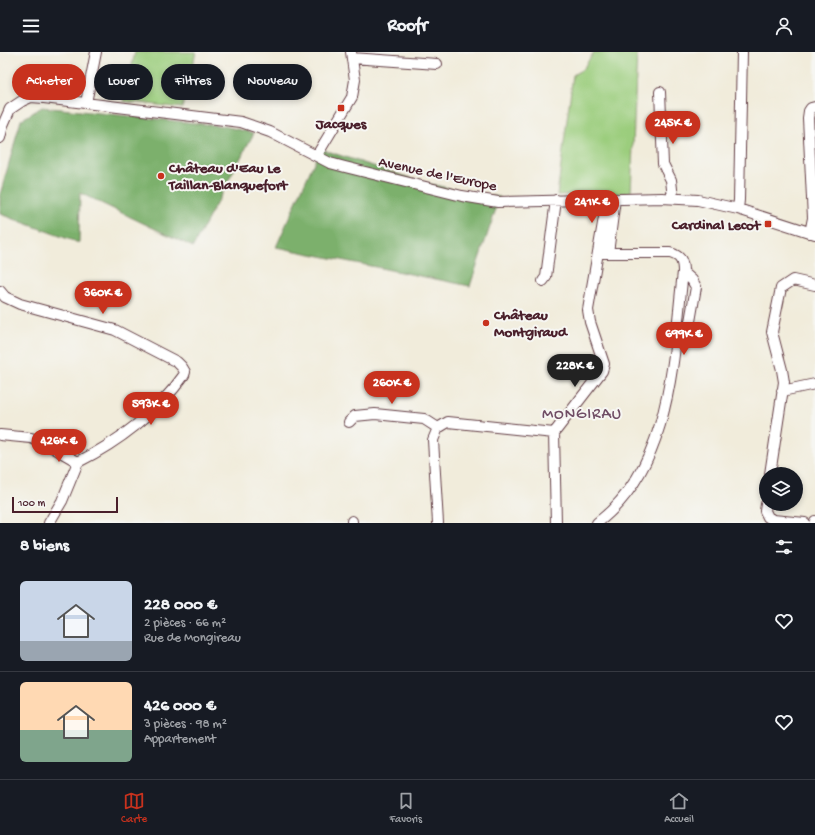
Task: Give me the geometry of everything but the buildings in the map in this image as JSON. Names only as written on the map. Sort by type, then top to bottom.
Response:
[{"type":"street","points":[[86,102],[96,52]]},
{"type":"street","points":[[738,209],[742,52]]},
{"type":"street","points":[[317,155],[352,97],[355,80],[351,55],[437,64]]},
{"type":"street","points":[[660,92],[663,164],[671,180],[671,192],[673,198]]},
{"type":"street","name":"Avenue de l'Europe","points":[[0,138],[3,125],[10,109],[22,100],[44,98],[86,102],[241,122],[270,132],[330,163],[462,196],[498,202],[673,198],[698,200],[738,209],[812,233]]},
{"type":"street","points":[[812,233],[813,218],[808,118],[809,111],[811,108],[815,107]]},
{"type":"street","points":[[556,523],[554,433],[602,371],[604,364],[590,322],[588,310],[603,253],[611,199]]},
{"type":"street","points":[[543,281],[546,277],[556,200]]},
{"type":"street","points":[[597,523],[615,507],[632,487],[647,460],[659,428],[672,374],[683,272],[683,263],[677,255],[670,253],[603,253]]},
{"type":"street","points":[[675,340],[688,333],[696,287],[692,280],[683,272]]},
{"type":"street","points":[[771,467],[784,382],[772,332],[781,288],[793,280],[815,285]]},
{"type":"street","points":[[0,291],[5,297],[20,304],[115,330],[177,362],[185,372],[168,396],[155,408],[110,443],[78,462],[62,501],[49,523]]},
{"type":"street","points":[[782,391],[815,384]]},
{"type":"street","points":[[349,422],[354,416],[376,414],[424,419],[438,428]]},
{"type":"street","points":[[438,523],[433,440],[438,428],[448,422],[554,433]]},
{"type":"street","points":[[0,435],[31,438],[52,447],[78,462]]},
{"type":"street","points":[[765,511],[768,518],[773,520],[805,523]]},
{"type":"green space","points":[[135,52],[196,52],[193,64],[161,64],[161,100],[184,100],[182,108],[124,101],[153,100],[153,64],[132,64]]},
{"type":"green space","points":[[594,52],[637,52],[631,193],[557,195],[573,75],[583,69]]},
{"type":"green space","points":[[42,107],[223,126],[254,133],[193,247],[80,193],[79,243],[0,214],[0,195],[21,120]]},
{"type":"green space","points":[[320,149],[426,183],[474,194],[500,197],[470,286],[276,247]]},
{"type":"place","name":"Jacques","points":[[341,108]]},
{"type":"place","name":"Château d'Eau Le Taillan-Blanquefort","points":[[161,176]]},
{"type":"place","name":"Cardinal Lecot","points":[[768,224]]},
{"type":"place","name":"Château Montgiraud","points":[[486,323]]},
{"type":"district","name":"MONGIRAU","points":[[582,412]]}]
